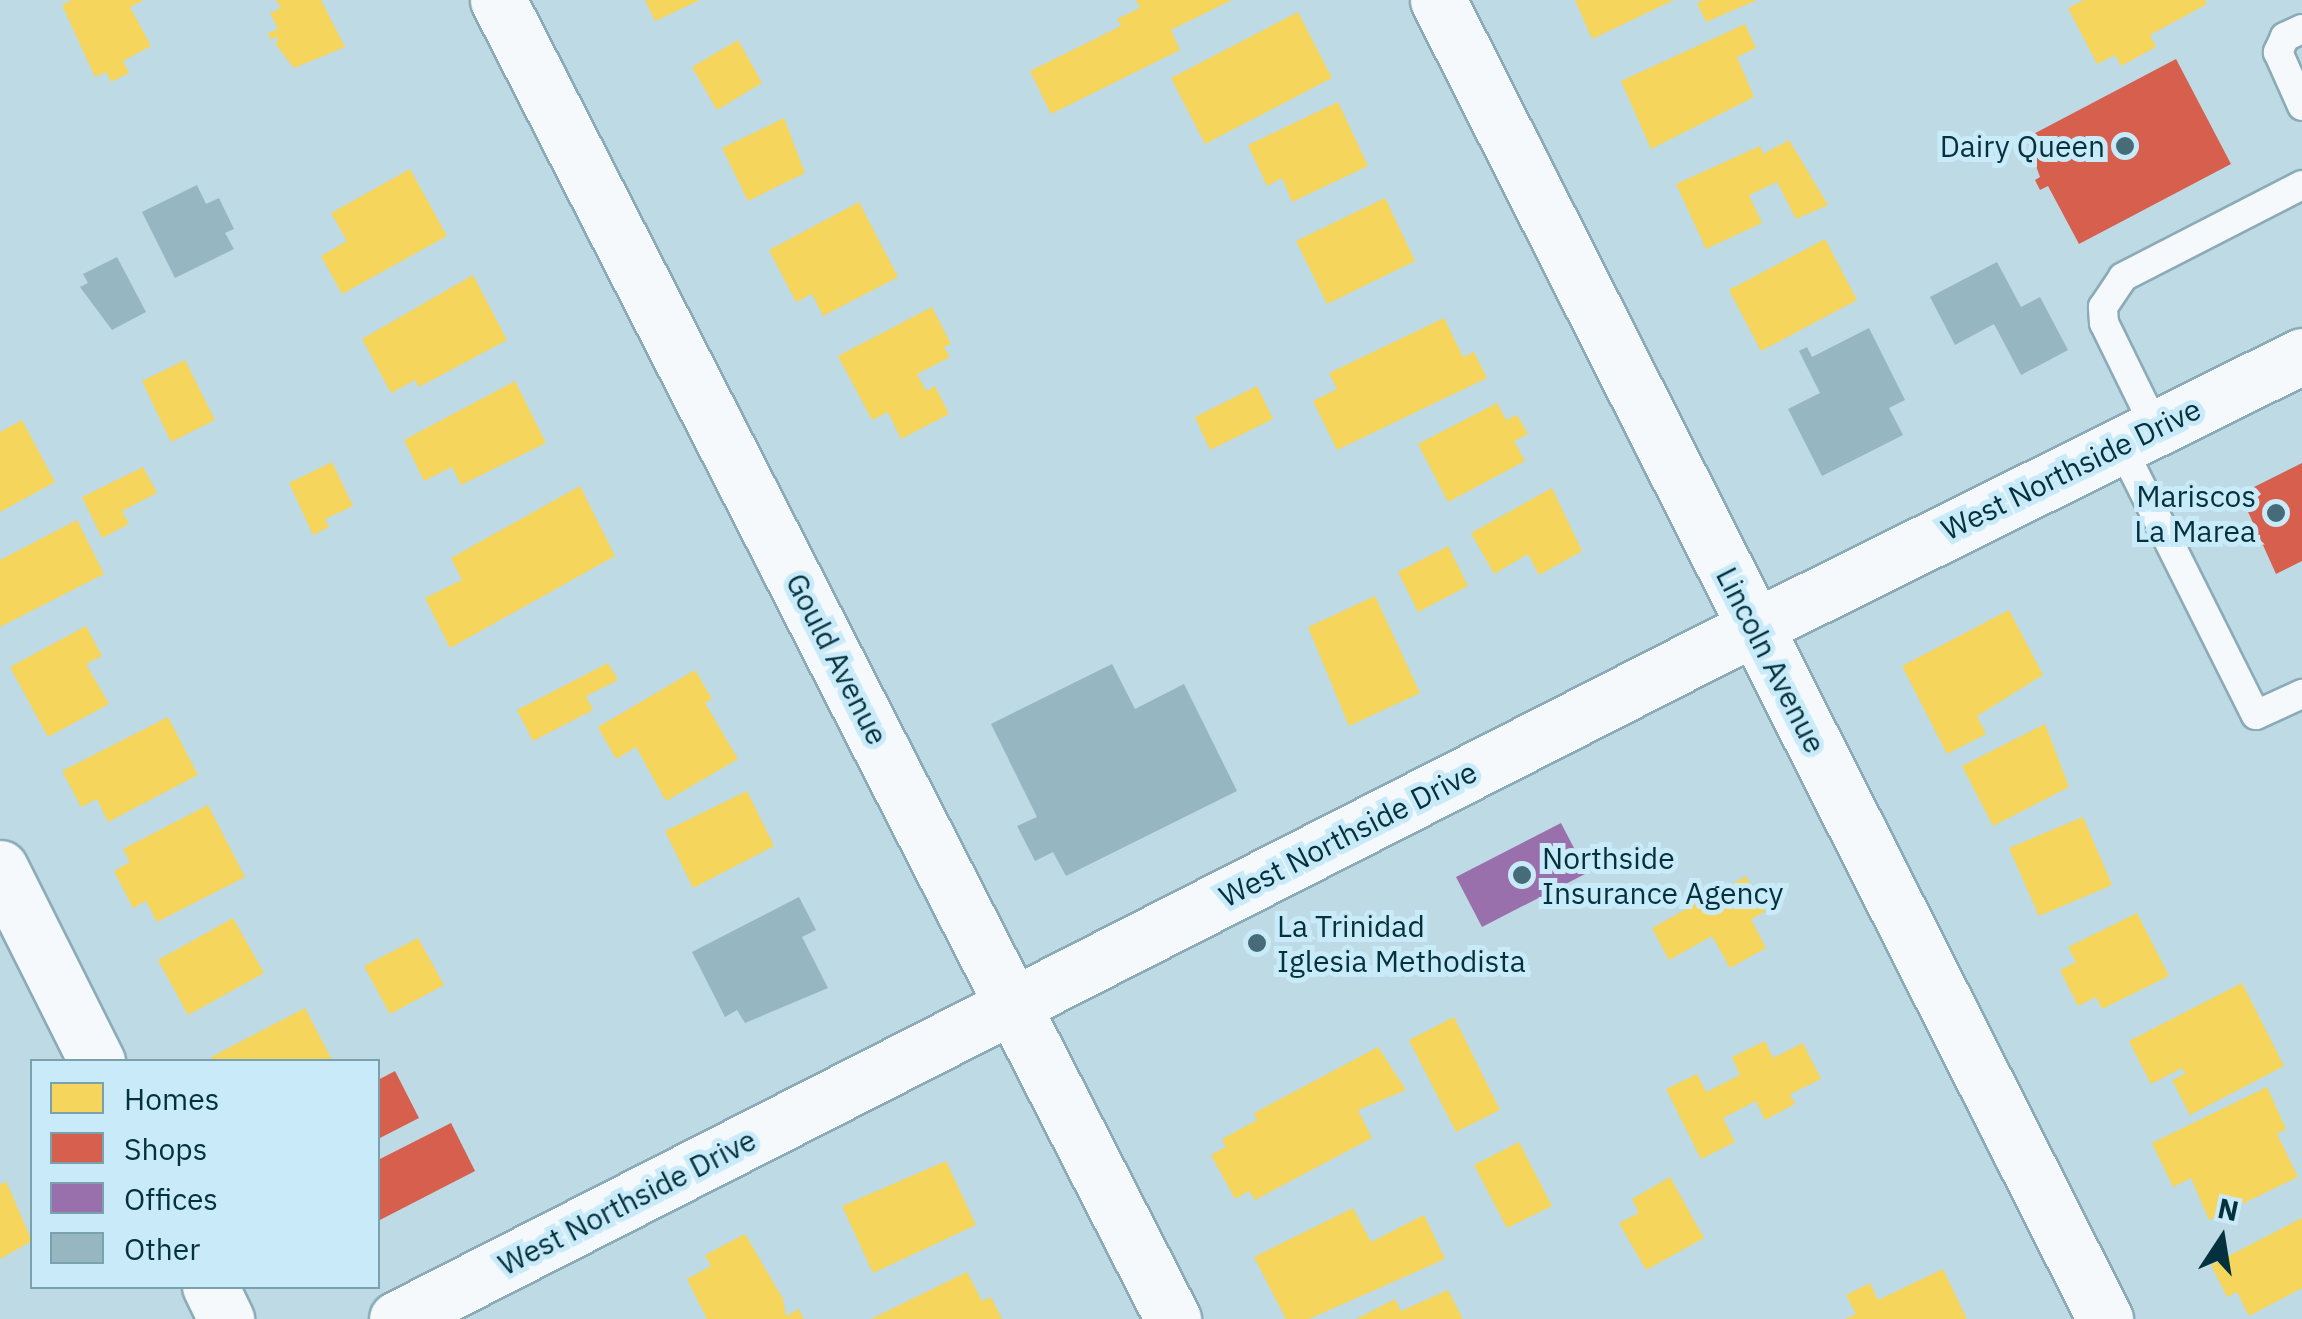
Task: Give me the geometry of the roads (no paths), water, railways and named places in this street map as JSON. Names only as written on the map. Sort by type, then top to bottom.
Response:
[{"type":"street","name":"Gould Avenue","points":[[498,0],[1173,1319]]},
{"type":"street","name":"Lincoln Avenue","points":[[1438,0],[2105,1319]]},
{"type":"street","name":"West Northside Drive","points":[[398,1319],[1754,627],[2302,356]]},
{"type":"street","points":[[0,868],[96,1059]]},
{"type":"street","points":[[211,1289],[226,1319]]},
{"type":"lane","points":[[2302,29],[2285,37],[2278,52],[2302,106]]},
{"type":"lane","points":[[2302,185],[2123,277],[2103,308],[2138,436],[2256,715],[2302,694]]},
{"type":"place","name":"Dairy Queen","points":[[2125,146]]},
{"type":"place","name":"Mariscos La Marea","points":[[2276,513]]},
{"type":"place","name":"Northside Insurance Agency","points":[[1522,875]]},
{"type":"place","name":"La Trinidad Iglesia Methodista","points":[[1257,943]]}]
